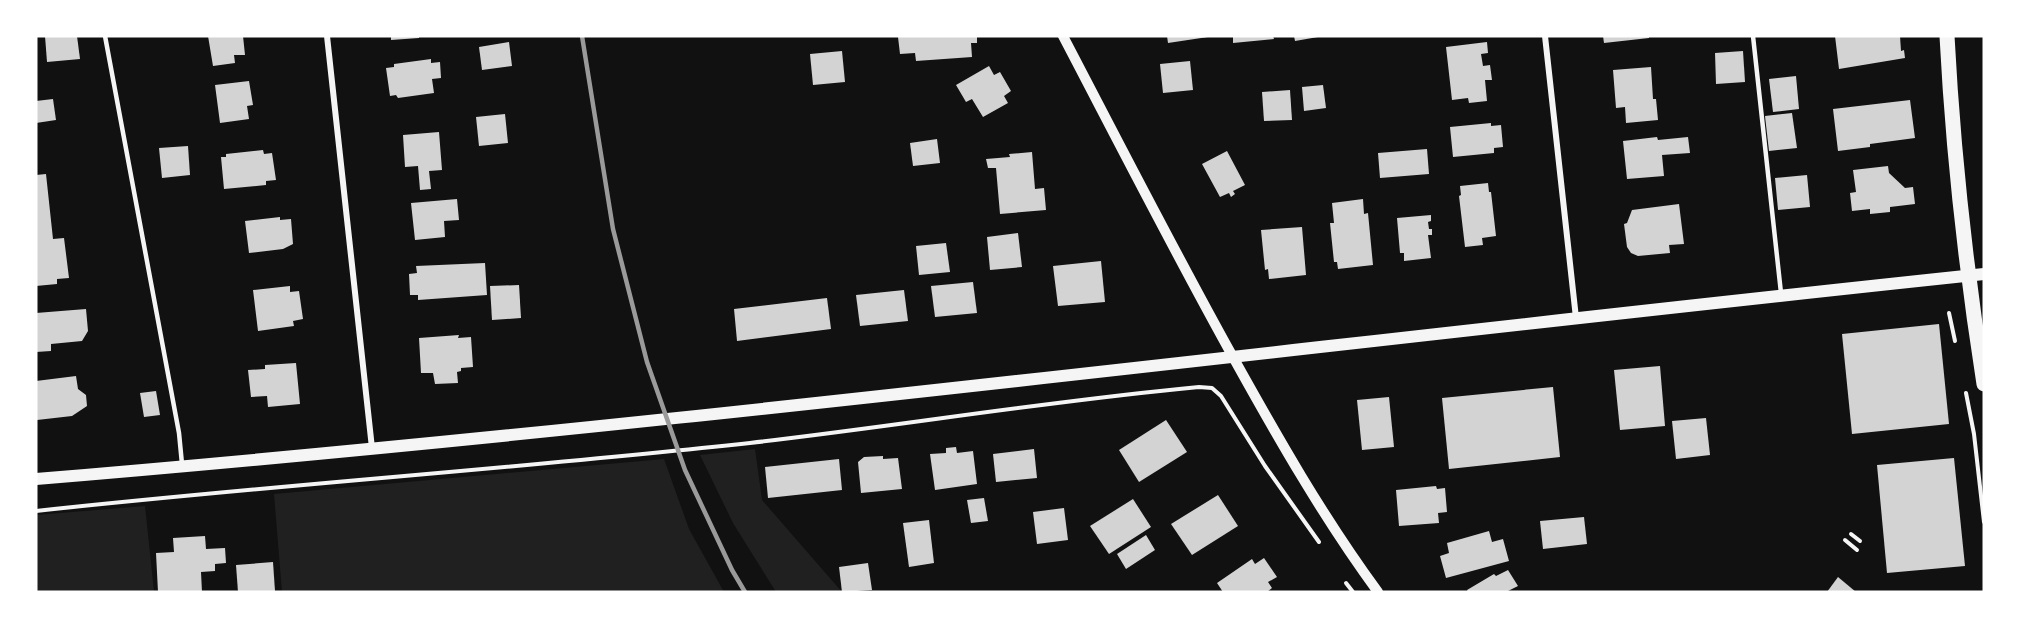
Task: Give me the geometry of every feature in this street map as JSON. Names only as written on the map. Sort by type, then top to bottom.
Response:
[{"type":"main road","points":[[1947,36],[1968,276],[1984,384]]},
{"type":"main road","points":[[36,479],[372,449],[747,411],[1984,274]]},
{"type":"street","points":[[327,36],[372,449]]},
{"type":"street","points":[[1063,36],[1232,356],[1291,462],[1341,542],[1378,592]]},
{"type":"street","points":[[1545,36],[1576,318]]},
{"type":"lane","points":[[105,36],[179,433],[182,467]]},
{"type":"lane","points":[[1753,36],[1782,296]]},
{"type":"path","points":[[1949,313],[1956,346]]},
{"type":"path","points":[[36,511],[763,441],[1199,387],[1212,388],[1221,396],[1265,466],[1322,546]]},
{"type":"path","points":[[1965,390],[1974,434],[1984,522]]},
{"type":"path","points":[[1851,534],[1860,541]]},
{"type":"path","points":[[1845,540],[1857,550]]},
{"type":"path","points":[[1340,574],[1353,592]]},
{"type":"shaded area","points":[[755,449],[762,500],[842,592],[776,592],[733,523],[700,455]]},
{"type":"shaded area","points":[[664,459],[689,529],[724,592],[282,592],[274,494]]},
{"type":"shaded area","points":[[145,506],[154,592],[36,592],[36,515]]},
{"type":"building","points":[[45,36],[77,36],[80,59],[47,62]]},
{"type":"building","points":[[208,36],[243,36],[245,55],[234,55],[235,63],[213,66]]},
{"type":"building","points":[[391,36],[419,36],[419,38],[391,40]]},
{"type":"building","points":[[977,36],[977,43],[971,43],[972,57],[916,61],[915,53],[900,54],[898,37]]},
{"type":"building","points":[[1167,36],[1208,36],[1208,37],[1168,43]]},
{"type":"building","points":[[1233,36],[1273,36],[1274,39],[1233,43]]},
{"type":"building","points":[[1294,36],[1318,36],[1318,37],[1295,41]]},
{"type":"building","points":[[1603,36],[1649,36],[1649,38],[1604,43]]},
{"type":"building","points":[[1835,36],[1900,36],[1901,51],[1904,50],[1905,58],[1839,69]]},
{"type":"building","points":[[509,42],[512,66],[482,70],[479,47]]},
{"type":"building","points":[[1487,42],[1488,53],[1481,54],[1483,66],[1490,65],[1492,80],[1485,80],[1487,101],[1469,103],[1468,98],[1452,100],[1446,47]]},
{"type":"building","points":[[842,51],[845,82],[813,85],[810,54]]},
{"type":"building","points":[[1743,51],[1745,82],[1716,84],[1715,53]]},
{"type":"building","points":[[431,59],[431,63],[440,62],[441,78],[432,79],[434,93],[398,98],[396,95],[390,96],[386,68],[394,67],[394,64]]},
{"type":"building","points":[[1190,61],[1193,90],[1163,93],[1160,64]]},
{"type":"building","points":[[989,66],[994,75],[1000,72],[1011,91],[1004,96],[1008,103],[983,117],[972,99],[966,102],[956,85]]},
{"type":"building","points":[[1651,67],[1653,99],[1656,99],[1658,120],[1626,123],[1625,107],[1616,108],[1613,70]]},
{"type":"building","points":[[1796,76],[1799,109],[1773,112],[1769,79]]},
{"type":"building","points":[[249,81],[253,105],[247,106],[249,119],[220,123],[215,85]]},
{"type":"building","points":[[1323,85],[1326,108],[1304,111],[1302,87]]},
{"type":"building","points":[[1290,90],[1292,120],[1264,121],[1262,92]]},
{"type":"building","points":[[53,99],[56,120],[36,123],[36,101]]},
{"type":"building","points":[[1910,100],[1915,138],[1838,151],[1833,109]]},
{"type":"building","points":[[1792,113],[1797,148],[1769,151],[1765,116]]},
{"type":"building","points":[[505,114],[508,143],[479,146],[476,117]]},
{"type":"building","points":[[1491,123],[1491,126],[1501,125],[1503,147],[1494,148],[1494,153],[1453,157],[1450,127]]},
{"type":"building","points":[[439,132],[442,170],[429,171],[431,189],[420,190],[418,166],[405,167],[403,135]]},
{"type":"building","points":[[1657,137],[1658,140],[1688,137],[1690,153],[1662,155],[1664,176],[1627,179],[1623,141]]},
{"type":"building","points":[[937,139],[940,163],[913,166],[910,143]]},
{"type":"building","points":[[188,146],[190,175],[162,178],[159,148]]},
{"type":"building","points":[[1427,149],[1429,174],[1380,178],[1378,153]]},
{"type":"building","points":[[263,150],[264,154],[272,153],[276,180],[266,181],[266,185],[224,189],[221,157],[226,157],[226,154]]},
{"type":"building","points":[[1227,151],[1245,185],[1233,191],[1235,194],[1231,197],[1229,193],[1220,197],[1202,164]]},
{"type":"building","points":[[1032,152],[1035,189],[1044,188],[1046,210],[1000,214],[996,168],[988,168],[986,159]]},
{"type":"building","points":[[1888,166],[1889,173],[1905,188],[1913,187],[1915,204],[1890,207],[1890,212],[1870,214],[1870,209],[1852,211],[1850,193],[1856,192],[1853,170]]},
{"type":"building","points":[[46,174],[53,239],[64,238],[69,278],[57,279],[57,284],[36,286],[36,175]]},
{"type":"building","points":[[1807,175],[1810,207],[1778,210],[1775,178]]},
{"type":"building","points":[[1488,183],[1496,236],[1482,238],[1483,245],[1465,247],[1459,196],[1461,195],[1460,186]]},
{"type":"building","points":[[457,199],[459,220],[444,221],[445,237],[415,240],[411,203]]},
{"type":"building","points":[[1363,199],[1364,214],[1368,213],[1373,265],[1338,269],[1337,262],[1334,262],[1330,223],[1334,223],[1332,203]]},
{"type":"building","points":[[1679,204],[1684,244],[1669,245],[1670,253],[1638,256],[1631,253],[1627,247],[1624,224],[1627,223],[1632,210]]},
{"type":"building","points":[[1431,215],[1431,221],[1428,222],[1432,235],[1428,235],[1431,258],[1404,261],[1404,253],[1400,253],[1397,218]]},
{"type":"building","points":[[280,217],[280,220],[291,219],[293,244],[283,249],[249,253],[245,221]]},
{"type":"building","points":[[1302,227],[1306,275],[1269,279],[1268,269],[1265,270],[1261,230]]},
{"type":"building","points":[[1018,233],[1022,267],[990,270],[987,237]]},
{"type":"building","points":[[946,243],[950,272],[919,275],[916,246]]},
{"type":"building","points":[[1101,261],[1105,302],[1058,306],[1053,266]]},
{"type":"building","points":[[485,263],[487,295],[418,300],[418,295],[410,295],[409,274],[417,273],[416,266]]},
{"type":"building","points":[[973,282],[977,313],[935,317],[931,286]]},
{"type":"building","points":[[519,285],[521,318],[492,320],[490,286]]},
{"type":"building","points":[[290,286],[290,292],[299,291],[303,319],[293,321],[294,326],[258,331],[253,290]]},
{"type":"building","points":[[904,290],[908,321],[860,326],[856,295]]},
{"type":"building","points":[[827,298],[831,329],[737,341],[734,309]]},
{"type":"building","points":[[86,309],[88,331],[82,341],[51,344],[51,351],[36,352],[36,313]]},
{"type":"building","points":[[1939,324],[1949,424],[1852,434],[1842,334]]},
{"type":"building","points":[[459,335],[458,338],[471,337],[473,367],[461,368],[461,371],[457,372],[458,383],[435,384],[433,373],[421,373],[419,338]]},
{"type":"building","points":[[296,363],[300,404],[268,407],[267,396],[251,397],[248,370],[265,369],[265,365]]},
{"type":"building","points":[[1660,366],[1665,426],[1620,430],[1614,370]]},
{"type":"building","points":[[76,376],[78,389],[86,395],[87,406],[72,416],[37,420],[36,381]]},
{"type":"building","points":[[1553,387],[1560,457],[1449,469],[1442,398]]},
{"type":"building","points":[[156,391],[160,415],[144,417],[140,393]]},
{"type":"building","points":[[1389,397],[1394,447],[1362,450],[1357,400]]},
{"type":"building","points":[[1706,418],[1710,455],[1676,459],[1672,421]]},
{"type":"building","points":[[1166,420],[1187,452],[1139,482],[1119,450]]},
{"type":"building","points":[[956,447],[957,453],[973,451],[977,484],[935,490],[930,454],[946,453],[946,448]]},
{"type":"building","points":[[1034,449],[1037,478],[996,482],[993,454]]},
{"type":"building","points":[[883,456],[883,459],[898,458],[902,489],[861,493],[858,462],[864,457]]},
{"type":"building","points":[[1954,458],[1965,566],[1887,573],[1877,465]]},
{"type":"building","points":[[839,459],[842,490],[768,498],[765,467]]},
{"type":"building","points":[[1436,486],[1437,489],[1445,488],[1447,512],[1438,513],[1439,523],[1399,526],[1396,490]]},
{"type":"building","points":[[1218,495],[1238,526],[1192,555],[1171,524]]},
{"type":"building","points":[[984,498],[988,521],[971,523],[967,500]]},
{"type":"building","points":[[1133,499],[1151,527],[1109,554],[1090,526]]},
{"type":"building","points":[[1064,508],[1068,540],[1037,544],[1033,512]]},
{"type":"building","points":[[1584,517],[1587,544],[1543,549],[1540,521]]},
{"type":"building","points":[[929,520],[934,563],[909,567],[903,523]]},
{"type":"building","points":[[1489,531],[1492,542],[1503,539],[1509,561],[1446,578],[1440,556],[1449,553],[1447,543]]},
{"type":"building","points":[[1146,535],[1155,550],[1126,569],[1117,554]]},
{"type":"building","points":[[205,536],[206,549],[225,548],[226,563],[215,564],[215,571],[201,572],[202,592],[158,592],[156,553],[174,552],[173,538]]},
{"type":"building","points":[[1264,558],[1277,577],[1268,582],[1272,588],[1267,592],[1223,592],[1217,583],[1252,559],[1255,564]]},
{"type":"building","points":[[273,562],[275,591],[238,592],[236,565]]},
{"type":"building","points":[[868,563],[872,590],[842,592],[839,567]]},
{"type":"building","points":[[1508,570],[1518,586],[1506,592],[1468,592],[1467,590],[1494,574],[1496,576]]},
{"type":"building","points":[[1838,577],[1856,592],[1827,592]]},
{"type":"railway","points":[[582,36],[613,229],[647,362],[685,470],[732,570],[745,592]]}]
